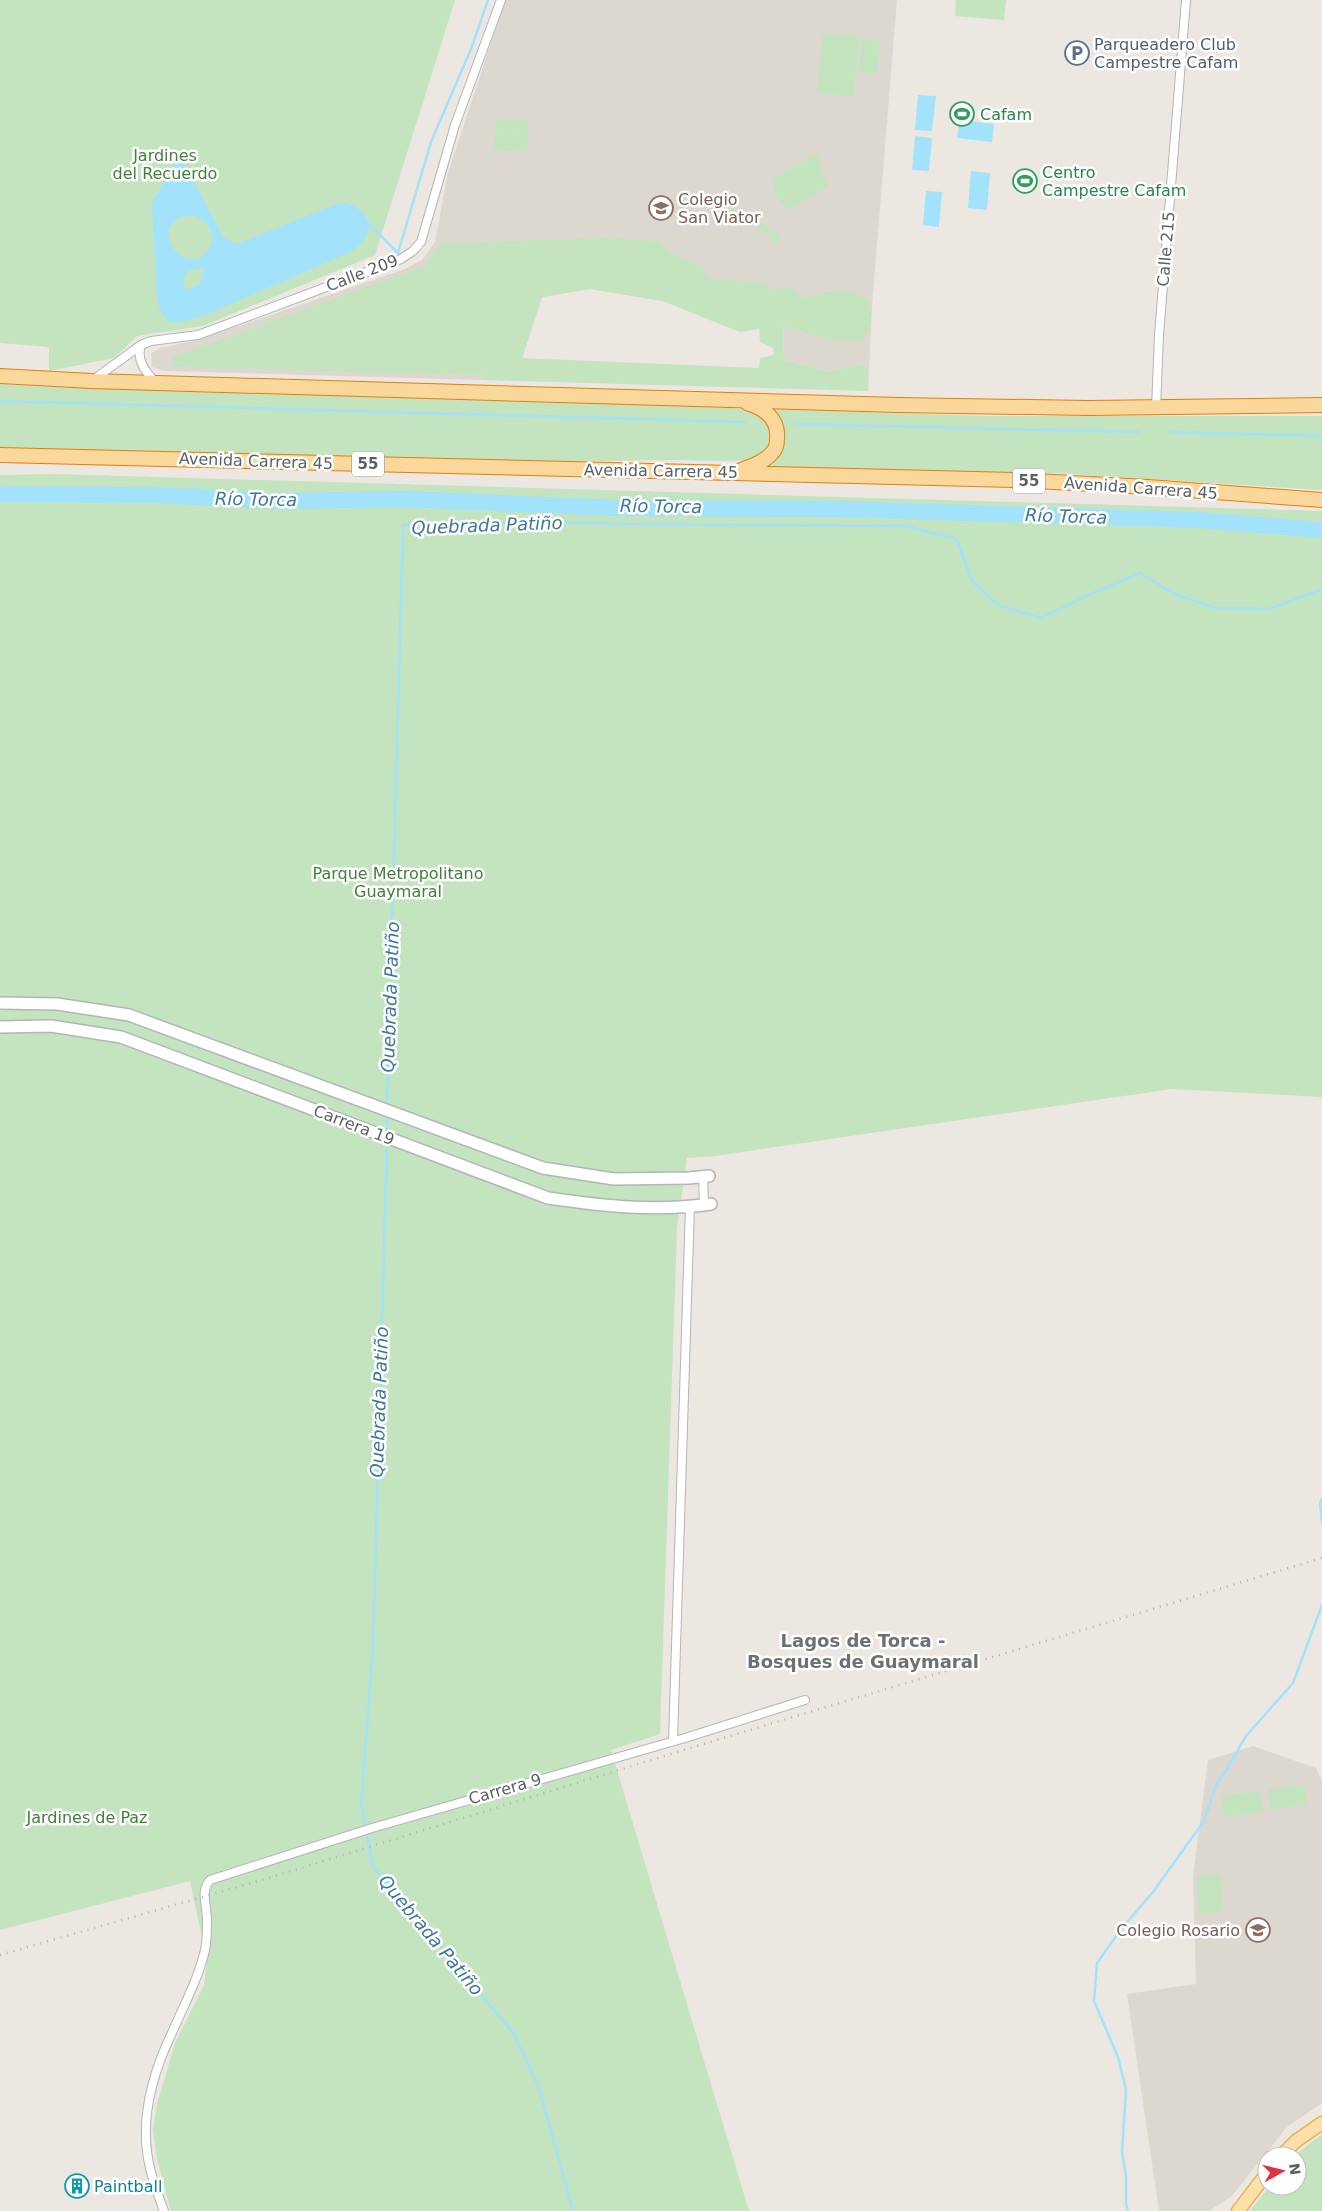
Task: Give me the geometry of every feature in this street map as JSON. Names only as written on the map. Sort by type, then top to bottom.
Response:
[{"type":"highway","points":[[0,376],[91,381],[888,405],[1156,408],[1322,405]]},
{"type":"highway","points":[[736,473],[764,460],[772,454],[776,449],[778,430],[773,419],[764,411],[737,400]]},
{"type":"highway","name":"Avenida Carrera 45","points":[[0,455],[1022,481],[1148,487],[1322,500]]},
{"type":"main road","name":"Carrera 19","points":[[0,1003],[57,1004],[129,1015],[543,1168],[614,1180],[706,1176]]},
{"type":"main road","name":"Carrera 19","points":[[0,1027],[51,1026],[121,1037],[548,1198],[616,1208],[707,1204]]},
{"type":"main road","points":[[1291,2146],[1322,2123]]},
{"type":"main road","points":[[1238,2211],[1257,2186]]},
{"type":"street","name":"Calle 209","points":[[91,381],[141,345],[151,341],[198,334],[225,325],[401,259],[413,251],[421,242],[455,125],[501,0]]},
{"type":"street","name":"Calle 215","points":[[1156,408],[1159,335],[1186,0]]},
{"type":"street","points":[[141,345],[138,354],[141,362],[155,382]]},
{"type":"street","points":[[706,1176],[707,1204]]},
{"type":"street","points":[[673,1741],[690,1206]]},
{"type":"street","name":"Carrera 9","points":[[164,2211],[150,2168],[145,2132],[148,2103],[170,2037],[196,1981],[205,1948],[207,1918],[204,1896],[206,1884],[210,1880],[372,1828],[673,1741],[806,1700]]},
{"type":"shaded area","name":"Colegio San Viator","points":[[505,0],[897,0],[872,306],[869,369],[861,364],[828,371],[784,360],[783,325],[740,332],[663,301],[590,289],[542,297],[521,362],[503,364],[480,380],[165,371],[152,367],[151,353],[160,348],[198,340],[405,269],[422,260],[435,242],[448,173]]},
{"type":"shaded area","name":"Colegio Rosario","points":[[1253,1746],[1316,1768],[1322,1781],[1322,2103],[1287,2127],[1272,2146],[1257,2146],[1257,2165],[1232,2196],[1209,2211],[1159,2211],[1127,1994],[1196,1984],[1193,1876],[1208,1760]]},
{"type":"green space","name":"Jardines del Recuerdo","points":[[0,0],[455,0],[375,255],[203,326],[137,336],[114,358],[49,371],[49,347],[0,343]]},
{"type":"green space","points":[[956,0],[1006,0],[1004,20],[955,16]]},
{"type":"green space","points":[[823,33],[860,37],[853,97],[817,93]]},
{"type":"green space","points":[[862,39],[880,41],[877,74],[859,72]]},
{"type":"green space","points":[[496,118],[528,120],[528,136],[495,134]]},
{"type":"green space","points":[[495,135],[528,136],[527,152],[494,150]]},
{"type":"green space","points":[[819,152],[820,170],[829,186],[788,210],[775,194],[773,178]]},
{"type":"green space","points":[[721,198],[779,234],[778,241],[771,244],[769,236],[723,206],[724,212],[719,211],[716,201]]},
{"type":"green space","points":[[609,237],[657,241],[678,256],[702,265],[707,278],[763,282],[772,290],[788,285],[802,298],[831,292],[852,292],[861,295],[868,301],[871,316],[869,333],[861,341],[821,337],[783,325],[784,360],[828,371],[861,364],[869,369],[868,391],[480,380],[485,375],[174,367],[172,357],[425,266],[439,244]],"holes":[[[590,289],[663,301],[740,332],[759,328],[760,342],[773,348],[774,355],[760,358],[759,368],[522,358],[542,297]]]},
{"type":"green space","points":[[0,384],[68,388],[733,408],[748,410],[764,417],[774,435],[765,456],[723,461],[553,462],[0,448]]},
{"type":"green space","points":[[769,409],[986,416],[1322,416],[1322,490],[1053,473],[766,469],[778,456]]},
{"type":"green space","name":"Parque Metropolitano Guaymaral","points":[[53,474],[1322,511],[1322,1097],[1172,1089],[715,1156],[687,1158],[677,1228],[660,1734],[611,1750],[749,2211],[171,2211],[157,2159],[153,2130],[157,2104],[175,2043],[204,1985],[207,1960],[190,1881],[0,1930],[0,475]]},
{"type":"green space","points":[[1304,1784],[1307,1805],[1270,1810],[1268,1789]]},
{"type":"green space","points":[[1260,1791],[1263,1812],[1224,1817],[1221,1796]]},
{"type":"green space","points":[[1220,1874],[1223,1912],[1199,1914],[1196,1876]]},
{"type":"green space","points":[[1322,2134],[1322,2211],[1250,2211],[1262,2196],[1307,2196],[1307,2146]]},
{"type":"water","points":[[918,95],[936,96],[932,131],[915,130]]},
{"type":"water","points":[[959,120],[994,124],[992,142],[957,138]]},
{"type":"water","points":[[915,136],[932,138],[929,171],[912,170]]},
{"type":"water","points":[[179,155],[224,238],[237,244],[339,203],[354,206],[360,210],[368,221],[369,227],[361,243],[348,253],[205,315],[182,322],[169,322],[160,310],[157,298],[152,203]],"holes":[[[193,215],[207,224],[212,232],[212,237],[209,248],[200,258],[190,260],[180,255],[173,247],[169,237],[170,227],[178,219]],[[200,268],[204,270],[200,284],[190,289],[183,287],[184,277],[188,271]]]},
{"type":"water","points":[[971,171],[990,173],[987,210],[968,208]]},
{"type":"water","points":[[926,191],[942,192],[939,227],[923,225]]},
{"type":"waterway","points":[[369,224],[398,253],[431,142],[471,49],[488,0]]},
{"type":"waterway","points":[[0,401],[745,422]]},
{"type":"waterway","points":[[796,424],[1139,432]]},
{"type":"waterway","points":[[1171,432],[1322,436]]},
{"type":"waterway","name":"Río Torca","points":[[0,494],[159,495],[275,501],[406,499],[616,508],[842,509],[1199,520],[1322,530]]},
{"type":"waterway","name":"Quebrada Patiño","points":[[387,1108],[403,525],[557,522],[906,526],[957,539],[972,581],[998,605],[1041,618],[1140,573],[1174,594],[1216,608],[1269,609],[1320,590],[1322,592]]},
{"type":"waterway","name":"Quebrada Patiño","points":[[387,1113],[387,1133]]},
{"type":"waterway","name":"Quebrada Patiño","points":[[387,1141],[373,1648],[361,1805],[373,1866],[514,2034],[539,2088],[573,2211]]},
{"type":"waterway","points":[[1322,1499],[1320,1503],[1322,1523]]},
{"type":"waterway","points":[[1128,2211],[1126,2204],[1126,2176],[1122,2152],[1126,2090],[1118,2057],[1094,2001],[1097,1963],[1121,1929],[1153,1892],[1204,1821],[1217,1782],[1224,1774],[1246,1736],[1293,1683],[1322,1605]]},
{"type":"railway","points":[[0,1955],[262,1880],[700,1745],[1322,1558]]},
{"type":"place","name":"Parqueadero Club Campestre Cafam","points":[[1077,53]]},
{"type":"place","name":"Cafam","points":[[962,114]]},
{"type":"place","name":"Centro Campestre Cafam","points":[[1025,181]]},
{"type":"place","name":"Colegio San Viator","points":[[661,208]]},
{"type":"place","name":"Colegio Rosario","points":[[1258,1930]]},
{"type":"place","name":"Paintball","points":[[77,2186]]},
{"type":"district","name":"Lagos de Torca - Bosques de Guaymaral","points":[[863,1650]]},
{"type":"park label","name":"Jardines de Paz","points":[[87,1817]]}]
